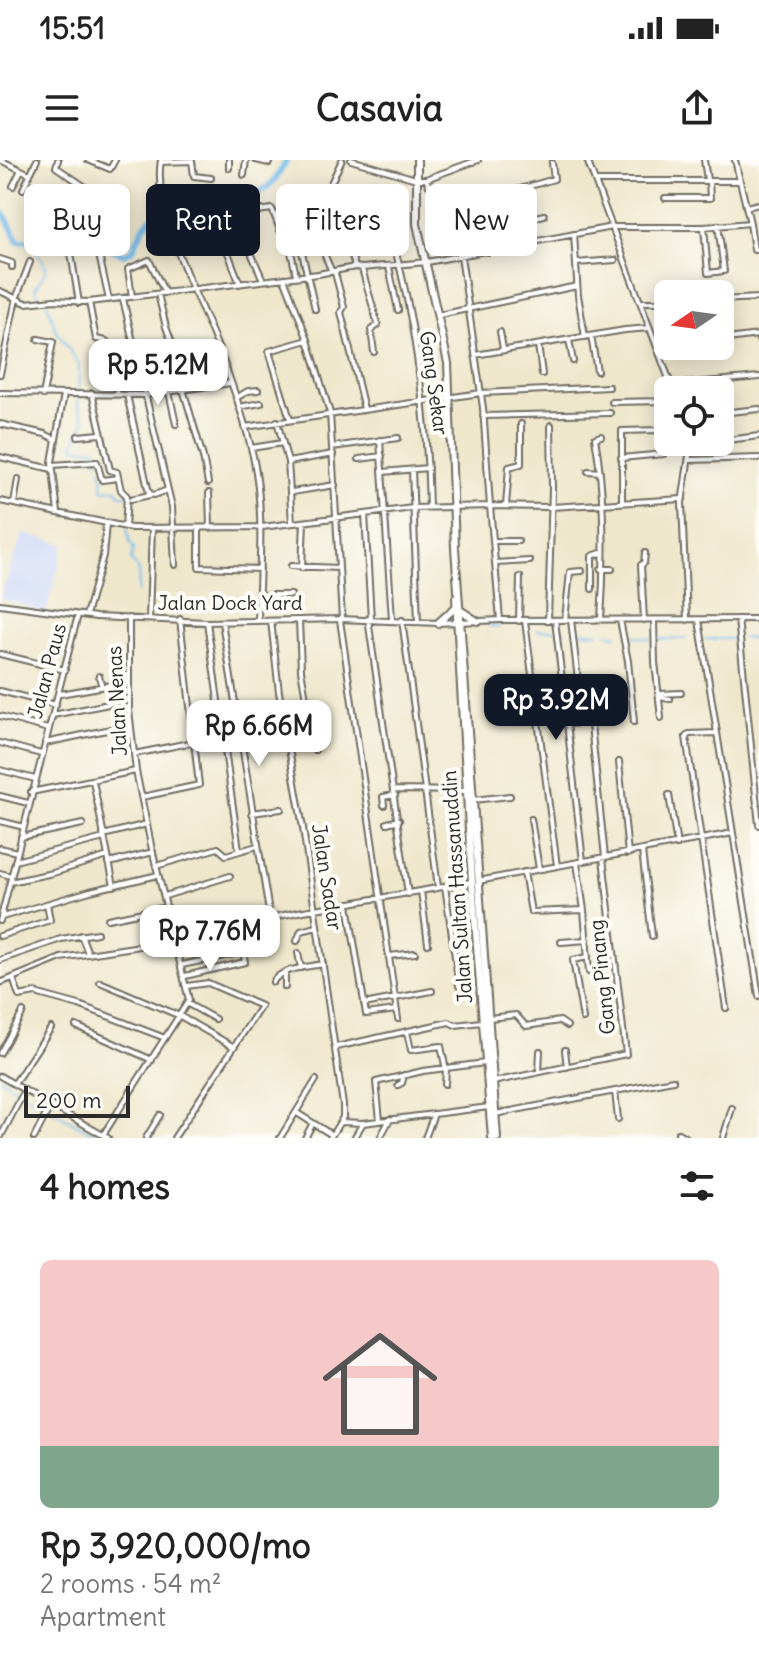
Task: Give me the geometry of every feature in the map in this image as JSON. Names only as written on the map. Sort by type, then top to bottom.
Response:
[{"type":"main road","name":"Jalan Sultan Hassanuddin","points":[[417,160],[416,218],[448,363],[458,608],[473,800],[475,881]]},
{"type":"main road","points":[[438,623],[458,608],[477,621]]},
{"type":"main road","name":"Jalan Sultan Hassanuddin","points":[[459,621],[485,1063],[494,1138]]},
{"type":"main road","name":"Jalan Sultan Hassanuddin","points":[[484,1020],[493,1082],[494,1138]]},
{"type":"street","points":[[0,160],[30,174]]},
{"type":"street","points":[[23,189],[37,160]]},
{"type":"street","points":[[58,160],[56,167],[81,184]]},
{"type":"street","points":[[90,160],[110,169],[115,160]]},
{"type":"street","points":[[229,160],[229,168]]},
{"type":"street","points":[[244,175],[246,160]]},
{"type":"street","points":[[256,160],[269,163]]},
{"type":"street","points":[[342,160],[330,185],[351,238],[355,267]]},
{"type":"street","points":[[351,160],[416,179],[426,179],[478,160]]},
{"type":"street","points":[[587,160],[654,339]]},
{"type":"street","points":[[665,198],[710,198],[704,160]]},
{"type":"street","points":[[735,160],[756,243],[754,250],[759,250]]},
{"type":"street","points":[[162,184],[161,161],[192,161],[194,176],[211,178]]},
{"type":"street","points":[[537,184],[554,179],[552,163]]},
{"type":"street","points":[[13,186],[21,170]]},
{"type":"street","points":[[426,179],[428,184]]},
{"type":"street","points":[[595,181],[740,181]]},
{"type":"street","points":[[746,207],[759,204]]},
{"type":"street","points":[[260,211],[272,209],[290,247],[296,276]]},
{"type":"street","points":[[537,217],[544,215]]},
{"type":"street","points":[[537,242],[612,227],[704,227],[750,223]]},
{"type":"street","points":[[704,227],[708,273],[724,271],[718,225]]},
{"type":"street","points":[[574,234],[577,286],[585,337]]},
{"type":"street","points":[[71,256],[79,303]]},
{"type":"street","points":[[99,256],[109,300]]},
{"type":"street","points":[[181,256],[231,383],[251,448],[262,527],[258,621]]},
{"type":"street","points":[[229,256],[240,284]]},
{"type":"street","points":[[252,256],[263,280]]},
{"type":"street","points":[[303,256],[315,309]]},
{"type":"street","points":[[326,256],[344,307],[341,312],[364,409]]},
{"type":"street","name":"Gang Sekar","points":[[396,256],[422,402],[429,507]]},
{"type":"street","points":[[0,291],[26,303],[54,300],[79,303],[461,256],[481,393],[500,620]]},
{"type":"street","points":[[0,259],[12,263],[12,267]]},
{"type":"street","points":[[132,297],[128,269],[149,260],[165,294]]},
{"type":"street","points":[[576,263],[615,260]]},
{"type":"street","points":[[0,374],[16,299],[30,262]]},
{"type":"street","points":[[389,267],[398,310]]},
{"type":"street","points":[[362,268],[378,325],[371,330],[374,352]]},
{"type":"street","points":[[284,278],[308,340],[330,413],[341,631],[398,1019]]},
{"type":"street","points":[[439,315],[577,286]]},
{"type":"street","points":[[158,294],[186,389],[208,483]]},
{"type":"street","points":[[734,299],[759,298]]},
{"type":"street","points":[[123,299],[171,502],[175,565]]},
{"type":"street","points":[[89,302],[96,339],[106,341],[108,346],[118,394]]},
{"type":"street","points":[[641,302],[654,302]]},
{"type":"street","points":[[475,355],[650,328]]},
{"type":"street","points":[[500,332],[503,349]]},
{"type":"street","points":[[734,338],[758,335],[759,340]]},
{"type":"street","points":[[591,336],[597,371]]},
{"type":"street","points":[[38,339],[53,342],[43,395]]},
{"type":"street","points":[[0,340],[6,344]]},
{"type":"street","points":[[290,419],[269,351],[308,340]]},
{"type":"street","points":[[569,340],[573,361]]},
{"type":"street","points":[[538,344],[542,374]]},
{"type":"street","points":[[137,366],[157,362]]},
{"type":"street","points":[[734,380],[759,377]]},
{"type":"street","points":[[0,393],[145,395],[231,383]]},
{"type":"street","points":[[245,427],[481,393],[609,387]]},
{"type":"street","points":[[236,398],[248,391],[258,390]]},
{"type":"street","points":[[169,392],[176,424]]},
{"type":"street","points":[[92,393],[100,434],[111,471],[116,471],[121,491],[128,496],[168,490]]},
{"type":"street","points":[[58,513],[52,467],[64,394]]},
{"type":"street","points":[[127,394],[150,495]]},
{"type":"street","points":[[612,402],[654,401]]},
{"type":"street","points":[[239,407],[261,403]]},
{"type":"street","points":[[734,412],[759,409]]},
{"type":"street","points":[[483,416],[610,413]]},
{"type":"street","points":[[277,421],[288,462],[292,523]]},
{"type":"street","points":[[0,424],[55,439]]},
{"type":"street","points":[[506,506],[509,467],[521,464],[521,424]]},
{"type":"street","points":[[548,620],[551,425]]},
{"type":"street","points":[[622,503],[622,431],[654,430]]},
{"type":"street","points":[[78,436],[100,434]]},
{"type":"street","points":[[601,436],[595,438],[602,504],[601,619]]},
{"type":"street","points":[[734,439],[759,436]]},
{"type":"street","points":[[332,447],[398,438]]},
{"type":"street","points":[[380,440],[392,619]]},
{"type":"street","points":[[251,448],[283,443]]},
{"type":"street","points":[[288,462],[333,454]]},
{"type":"street","points":[[621,458],[654,455]]},
{"type":"street","points":[[359,459],[382,456]]},
{"type":"street","points":[[687,620],[683,499],[690,456]]},
{"type":"street","points":[[0,457],[52,467],[96,462],[104,480],[118,478]]},
{"type":"street","points":[[690,460],[759,458]]},
{"type":"street","points":[[383,472],[428,468]]},
{"type":"street","points":[[412,470],[418,622]]},
{"type":"street","points":[[588,471],[600,472]]},
{"type":"street","points":[[14,504],[18,479]]},
{"type":"street","points":[[292,492],[335,485]]},
{"type":"street","points":[[209,493],[210,528]]},
{"type":"street","points":[[127,528],[128,496]]},
{"type":"street","points":[[0,501],[127,528],[210,528],[262,527],[429,507],[551,507],[683,499]]},
{"type":"street","points":[[365,514],[369,619],[408,894]]},
{"type":"street","points":[[302,568],[303,521]]},
{"type":"street","points":[[86,616],[103,556],[106,524]]},
{"type":"street","points":[[199,527],[197,566],[260,569]]},
{"type":"street","points":[[149,619],[152,528]]},
{"type":"street","points":[[493,541],[518,541]]},
{"type":"street","points":[[592,589],[592,556],[601,553]]},
{"type":"street","points":[[644,620],[641,565],[645,553]]},
{"type":"street","points":[[495,563],[530,561]]},
{"type":"street","points":[[291,566],[339,568]]},
{"type":"street","points":[[601,569],[612,569]]},
{"type":"street","points":[[582,571],[570,572],[568,620],[573,635],[583,723]]},
{"type":"street","points":[[520,577],[522,621],[557,866]]},
{"type":"street","points":[[259,595],[291,595]]},
{"type":"street","name":"Jalan Dock Yard","points":[[0,604],[86,616],[207,622],[759,619]]},
{"type":"street","name":"Jalan Paus","points":[[1,919],[2,900],[18,852],[78,615]]},
{"type":"street","name":"Jalan Nenas","points":[[129,618],[128,682],[136,771],[156,866],[185,976],[188,1004]]},
{"type":"street","points":[[141,797],[199,786],[180,619]]},
{"type":"street","points":[[738,619],[759,825]]},
{"type":"street","points":[[402,620],[425,790],[459,986]]},
{"type":"street","points":[[555,620],[568,724],[589,972]]},
{"type":"street","points":[[620,620],[634,722]]},
{"type":"street","points":[[699,620],[759,996]]},
{"type":"street","name":"Jalan Sadar","points":[[271,621],[279,692],[335,1047],[343,1105],[341,1122]]},
{"type":"street","points":[[654,621],[661,718]]},
{"type":"street","points":[[207,622],[239,850]]},
{"type":"street","points":[[222,622],[270,918]]},
{"type":"street","points":[[300,623],[301,670],[315,750]]},
{"type":"street","points":[[573,635],[581,643]]},
{"type":"street","points":[[0,654],[65,670]]},
{"type":"street","points":[[99,676],[102,687]]},
{"type":"street","points":[[60,694],[128,682]]},
{"type":"street","points":[[0,691],[56,705]]},
{"type":"street","points":[[659,695],[681,693]]},
{"type":"street","points":[[659,695],[670,699]]},
{"type":"street","points":[[53,715],[129,700]]},
{"type":"street","points":[[0,716],[48,729]]},
{"type":"street","points":[[568,724],[591,725],[604,858]]},
{"type":"street","points":[[45,743],[130,725]]},
{"type":"street","points":[[221,729],[239,725]]},
{"type":"street","points":[[716,733],[689,734],[686,737],[726,1008]]},
{"type":"street","points":[[134,754],[194,742]]},
{"type":"street","points":[[0,743],[41,754]]},
{"type":"street","points":[[619,762],[628,854]]},
{"type":"street","points":[[0,770],[35,779]]},
{"type":"street","points":[[31,792],[136,771]]},
{"type":"street","points":[[93,781],[114,886]]},
{"type":"street","points":[[384,805],[383,797],[395,793],[467,791]]},
{"type":"street","points":[[669,795],[677,845]]},
{"type":"street","points":[[0,796],[28,803]]},
{"type":"street","points":[[473,800],[510,796]]},
{"type":"street","points":[[252,813],[281,809]]},
{"type":"street","points":[[531,819],[539,869]]},
{"type":"street","points":[[387,823],[399,820]]},
{"type":"street","points":[[0,821],[24,827]]},
{"type":"street","points":[[21,837],[83,824]]},
{"type":"street","points":[[15,861],[147,824]]},
{"type":"street","points":[[0,983],[61,958],[733,833]]},
{"type":"street","points":[[156,866],[218,848],[224,855],[257,846]]},
{"type":"street","points":[[0,848],[18,852]]},
{"type":"street","points":[[642,851],[652,936]]},
{"type":"street","points":[[109,863],[153,852]]},
{"type":"street","points":[[0,873],[10,879],[108,856]]},
{"type":"street","name":"Gang Pinang","points":[[493,1082],[626,1054],[604,858]]},
{"type":"street","points":[[524,872],[531,912],[584,910]]},
{"type":"street","points":[[1,919],[47,903],[159,875]]},
{"type":"street","points":[[165,896],[230,876]]},
{"type":"street","points":[[421,891],[428,944]]},
{"type":"street","points":[[0,936],[50,920],[47,903]]},
{"type":"street","points":[[348,905],[367,1015],[396,1010]]},
{"type":"street","points":[[108,919],[167,907]]},
{"type":"street","points":[[185,976],[246,961],[238,925]]},
{"type":"street","points":[[297,941],[301,931],[317,927]]},
{"type":"street","points":[[0,960],[34,947],[97,933]]},
{"type":"street","points":[[81,935],[88,953]]},
{"type":"street","points":[[561,942],[587,940]]},
{"type":"street","points":[[298,953],[301,968]]},
{"type":"street","points":[[390,956],[415,953]]},
{"type":"street","points":[[182,965],[233,954]]},
{"type":"street","points":[[583,1019],[573,960],[588,957]]},
{"type":"street","points":[[273,982],[276,976],[323,964]]},
{"type":"street","points":[[285,973],[285,987]]},
{"type":"street","points":[[13,978],[19,996],[35,993],[79,1005],[165,1038]]},
{"type":"street","points":[[100,982],[180,1016],[234,1047]]},
{"type":"street","points":[[174,1138],[261,1005],[208,983],[187,986]]},
{"type":"street","points":[[364,1004],[432,991]]},
{"type":"street","points":[[0,1076],[105,1136],[188,1004],[215,1019]]},
{"type":"street","points":[[0,1053],[23,1012]]},
{"type":"street","points":[[335,1047],[449,1022],[455,1025],[516,1015],[522,1024],[529,1026],[560,1021],[567,1026]]},
{"type":"street","points":[[76,1026],[152,1060]]},
{"type":"street","points":[[14,1084],[51,1028]]},
{"type":"street","points":[[407,1032],[411,1050],[441,1046],[446,1070],[445,1084]]},
{"type":"street","points":[[565,1050],[567,1067]]},
{"type":"street","points":[[539,1072],[540,1051]]},
{"type":"street","points":[[380,1120],[375,1083],[404,1075],[485,1063]]},
{"type":"street","points":[[398,1085],[402,1083],[404,1075]]},
{"type":"street","points":[[280,1138],[316,1080]]},
{"type":"street","points":[[495,1114],[673,1080]]},
{"type":"street","points":[[0,1138],[25,1090]]},
{"type":"street","points":[[615,1091],[618,1119]]},
{"type":"street","points":[[34,1138],[51,1105]]},
{"type":"street","points":[[296,1112],[331,1137],[341,1122],[363,1123],[489,1107]]},
{"type":"street","points":[[723,1138],[732,1108]]},
{"type":"street","points":[[425,1138],[434,1113]]},
{"type":"street","points":[[146,1138],[160,1115]]},
{"type":"street","points":[[380,1138],[390,1119]]},
{"type":"street","points":[[305,1138],[313,1123]]},
{"type":"street","points":[[354,1138],[363,1123]]},
{"type":"street","points":[[678,1133],[687,1138]]},
{"type":"shaded area","points":[[23,533],[64,544],[46,613],[0,598]]},
{"type":"waterway","points":[[0,210],[18,241],[58,238],[81,217],[96,215],[109,248],[124,254],[132,251],[144,227],[153,218],[166,216],[190,224],[265,189],[275,180],[287,160]]},
{"type":"waterway","points":[[39,256],[46,269],[35,289],[42,299]]},
{"type":"waterway","points":[[47,303],[56,331],[79,364],[78,405],[85,421],[74,445],[97,449],[99,463]]},
{"type":"waterway","points":[[100,470],[102,490],[117,489],[120,495],[126,495]]},
{"type":"waterway","points":[[127,528],[134,548],[131,560],[139,570],[138,592]]},
{"type":"waterway","points":[[470,625],[476,626]]},
{"type":"waterway","points":[[489,626],[500,627]]},
{"type":"waterway","points":[[537,630],[554,630]]},
{"type":"waterway","points":[[560,630],[565,631]]},
{"type":"waterway","points":[[575,631],[598,633]]},
{"type":"waterway","points":[[607,633],[617,635]]},
{"type":"waterway","points":[[627,635],[651,639]]},
{"type":"waterway","points":[[743,638],[759,638]]},
{"type":"waterway","points":[[658,639],[686,639]]},
{"type":"waterway","points":[[705,639],[736,639]]},
{"type":"waterway","points":[[0,1078],[19,1090]]},
{"type":"waterway","points":[[25,1094],[47,1107]]},
{"type":"waterway","points":[[53,1111],[101,1138]]}]
